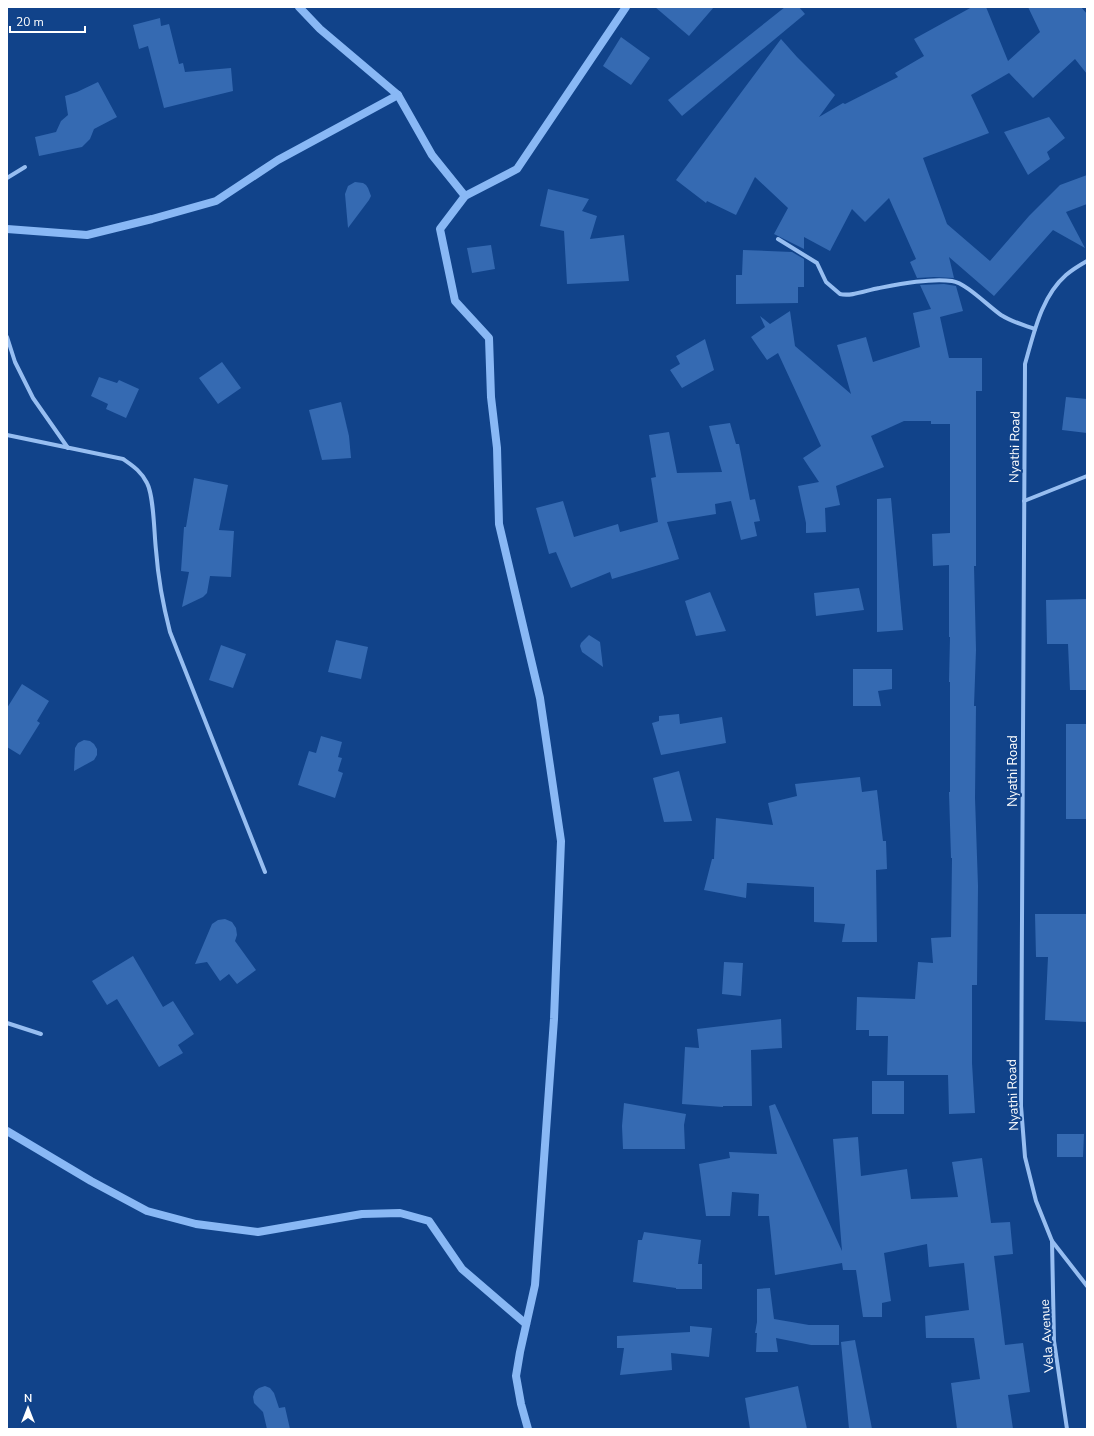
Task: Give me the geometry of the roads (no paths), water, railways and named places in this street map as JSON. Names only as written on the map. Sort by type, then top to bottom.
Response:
[{"type":"street","points":[[7,178],[25,167]]},
{"type":"street","points":[[778,239],[816,263],[826,282],[840,294],[850,294],[879,288],[940,280],[954,281],[962,284],[988,306],[1003,316],[1036,329]]},
{"type":"street","name":"Nyathi Road","points":[[1087,261],[1066,275],[1050,295],[1040,313],[1025,364],[1020,1106],[1025,1158],[1036,1201],[1052,1241],[1087,1286]]},
{"type":"street","points":[[7,337],[15,362],[33,398],[68,448]]},
{"type":"street","points":[[7,435],[123,459],[137,468],[147,483],[150,495],[158,567],[170,632],[265,872]]},
{"type":"street","points":[[1024,501],[1087,476]]},
{"type":"street","points":[[7,1023],[41,1034]]},
{"type":"street","name":"Vela Avenue","points":[[1052,1241],[1054,1341],[1067,1429]]},
{"type":"waterway","points":[[299,7],[320,29],[398,95],[432,155],[465,196]]},
{"type":"waterway","points":[[528,1429],[521,1404],[516,1376],[535,1285],[554,1019],[561,841],[540,698],[499,524],[497,448],[491,397],[489,338],[455,301],[440,229],[465,196],[517,169],[626,7]]},
{"type":"waterway","points":[[7,229],[87,235],[216,201],[278,160],[398,95]]},
{"type":"waterway","points":[[7,1131],[91,1181],[147,1211],[196,1224],[258,1232],[362,1214],[400,1213],[429,1221],[462,1269],[526,1324]]}]
